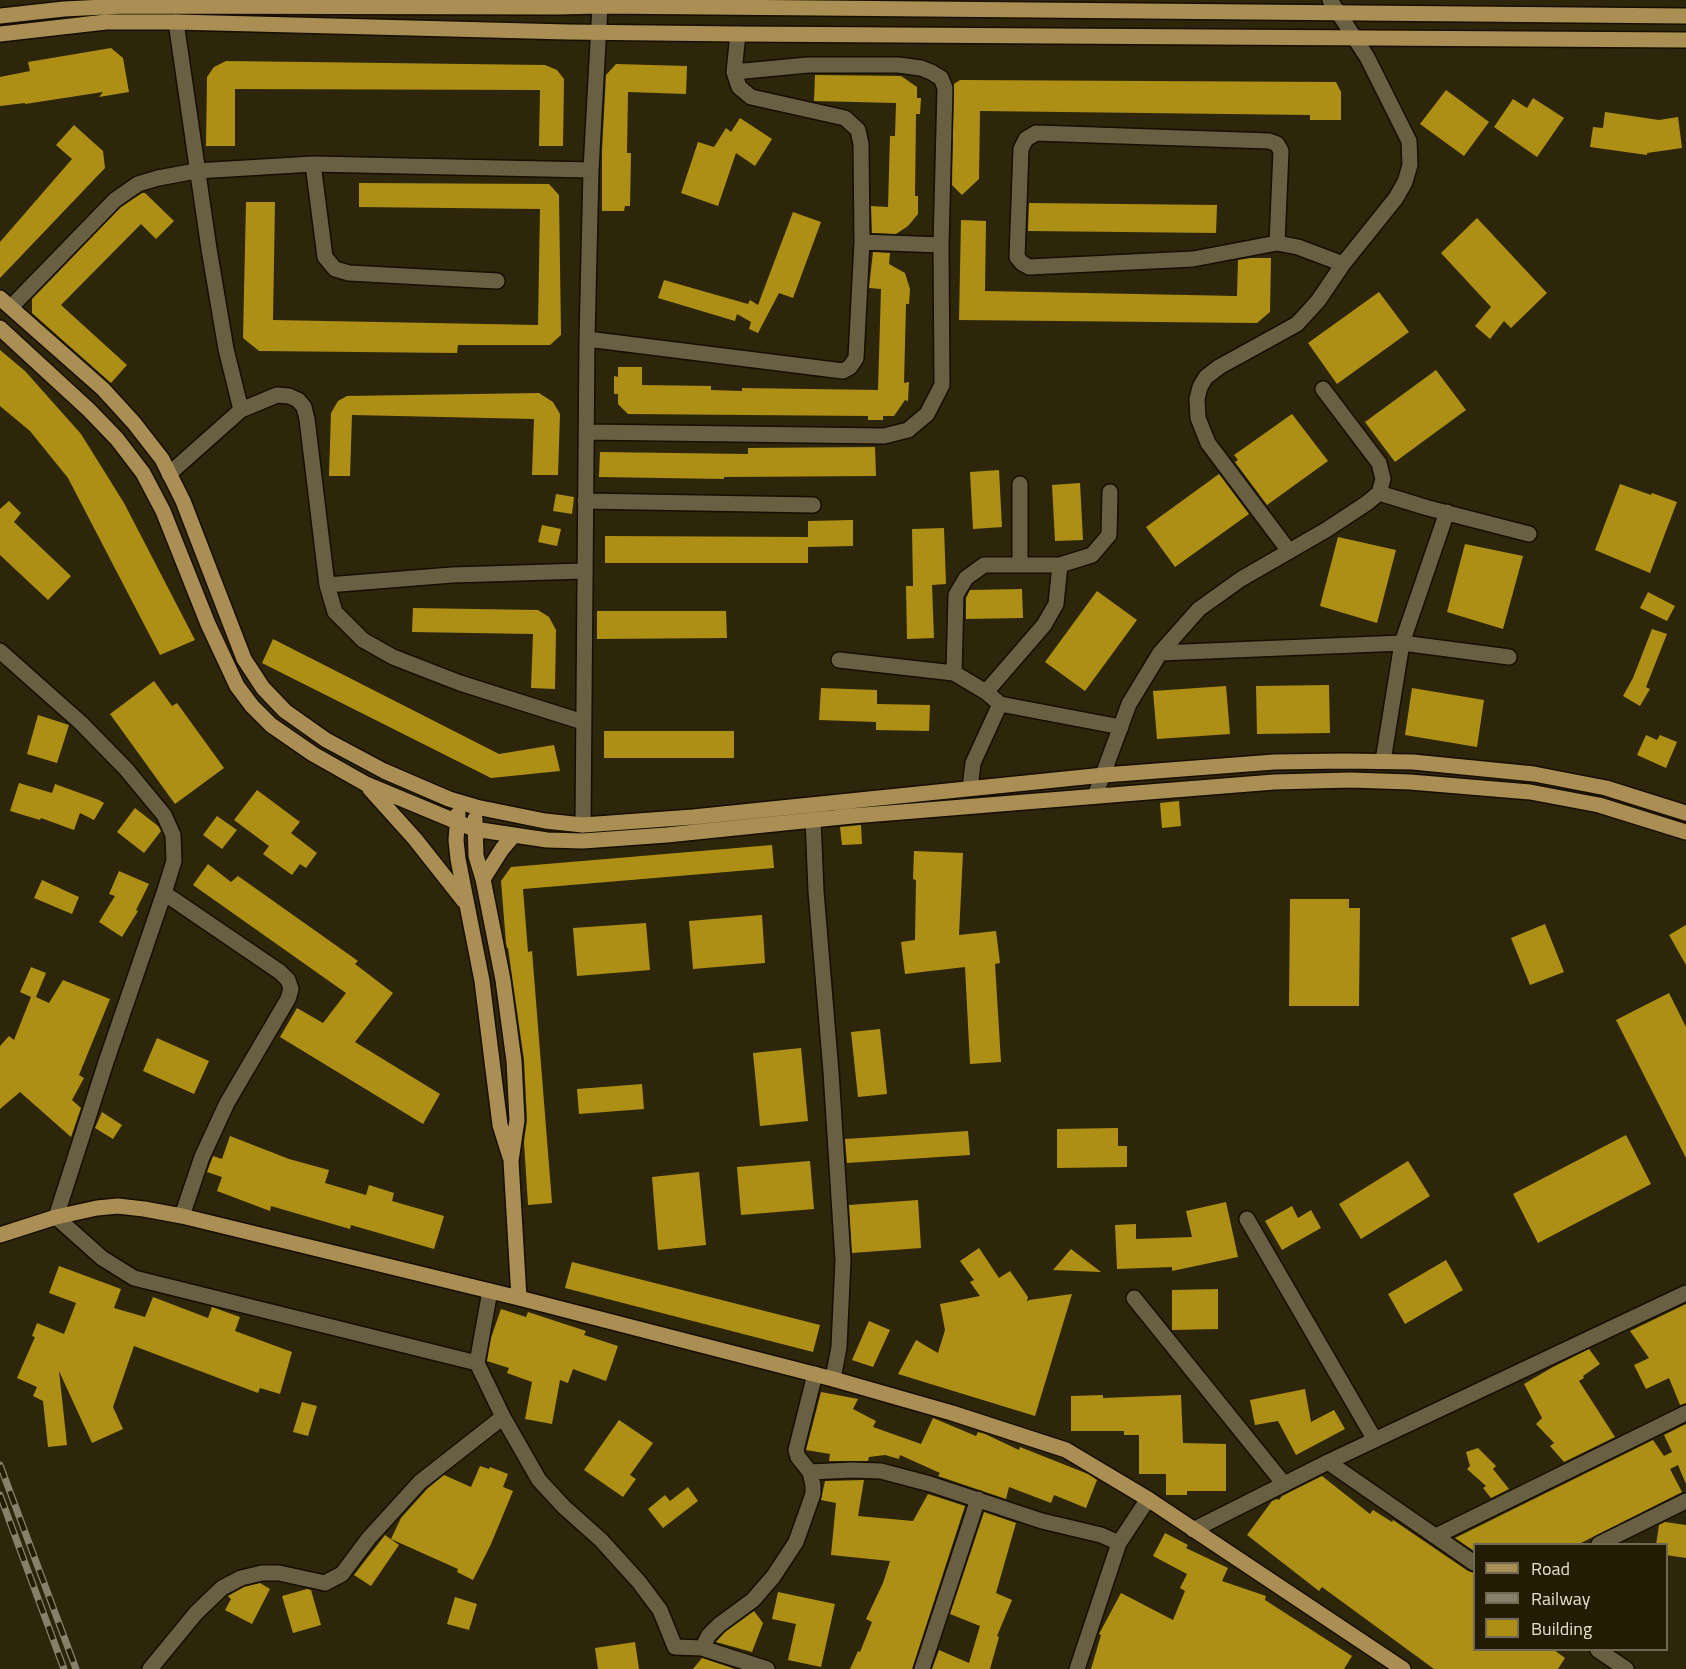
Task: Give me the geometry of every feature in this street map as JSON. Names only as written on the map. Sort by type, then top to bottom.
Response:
[{"type":"main road","points":[[1,13],[124,6],[558,7],[738,4],[1334,7],[1686,16]]},
{"type":"main road","points":[[0,34],[106,22],[176,22],[738,34],[1686,40]]},
{"type":"main road","points":[[0,328],[89,410],[117,439],[143,473],[163,511],[208,624],[237,686],[252,706],[279,731],[313,754],[366,784],[474,829],[547,840],[584,841],[667,835],[813,819],[1095,796],[1274,782],[1350,780],[1410,782],[1530,792],[1599,805],[1682,830],[1684,813],[1606,788],[1534,774],[1413,762],[1274,762],[1104,775],[704,816],[583,825],[545,821],[460,802],[384,771],[326,740],[285,711],[263,688],[244,659],[183,501],[162,459],[103,389],[5,303]]},
{"type":"main road","points":[[366,784],[415,838],[467,905]]},
{"type":"main road","points":[[460,802],[456,840],[458,859],[482,981],[500,1125],[511,1161]]},
{"type":"main road","points":[[476,807],[474,829],[476,856],[483,879],[503,980],[514,1061],[517,1120],[511,1161],[519,1298]]},
{"type":"main road","points":[[483,879],[514,835]]},
{"type":"main road","points":[[0,1235],[56,1217],[97,1208],[118,1206],[182,1216],[519,1298],[815,1374],[952,1413],[1066,1450],[1148,1499],[1403,1669]]},
{"type":"street","points":[[583,825],[587,339],[591,170],[600,6]]},
{"type":"street","points":[[1289,551],[1208,443],[1198,418],[1197,399],[1206,377],[1219,367],[1297,324],[1318,301],[1343,264],[1396,198],[1405,182],[1410,165],[1409,141],[1367,57],[1334,7]]},
{"type":"street","points":[[176,22],[196,171],[226,349],[241,410]]},
{"type":"street","points":[[587,339],[843,371],[850,367],[856,358],[862,242],[861,144],[858,130],[845,118],[751,97],[739,87],[734,72],[738,34]]},
{"type":"street","points":[[586,432],[884,436],[908,430],[927,414],[942,385],[941,245],[945,88],[941,78],[921,68],[898,65],[808,66],[734,72]]},
{"type":"street","points":[[1277,243],[1281,151],[1276,144],[1269,141],[1036,133],[1026,139],[1021,149],[1017,257],[1022,264],[1029,267],[1193,260],[1277,243],[1298,247],[1343,264]]},
{"type":"street","points":[[5,303],[115,200],[138,184],[196,171],[313,164],[591,170]]},
{"type":"street","points":[[313,164],[325,257],[335,269],[349,273],[497,281]]},
{"type":"street","points":[[862,242],[941,245]]},
{"type":"street","points":[[1095,796],[1128,704],[1160,653],[1199,609],[1241,579],[1368,503],[1379,493],[1383,479],[1379,463],[1323,389]]},
{"type":"street","points":[[169,474],[241,410],[277,395],[289,396],[298,400],[304,407],[307,419],[327,585],[335,612],[363,640],[393,657],[460,683],[583,722]]},
{"type":"street","points":[[1020,484],[1020,565]]},
{"type":"street","points":[[954,673],[956,595],[966,578],[984,565],[1060,565],[1092,555],[1109,535],[1110,492]]},
{"type":"street","points":[[1379,493],[1529,534]]},
{"type":"street","points":[[585,501],[813,505]]},
{"type":"street","points":[[1383,762],[1402,643],[1447,512]]},
{"type":"street","points":[[986,692],[1044,625],[1056,604],[1060,565]]},
{"type":"street","points":[[327,585],[452,575],[584,571]]},
{"type":"street","points":[[1160,653],[1402,643],[1509,657]]},
{"type":"street","points":[[0,651],[81,723],[145,790],[164,815],[173,835],[174,861],[56,1217],[96,1252],[134,1278],[477,1363]]},
{"type":"street","points":[[839,660],[954,673],[986,692],[1000,704],[1121,727]]},
{"type":"street","points":[[970,788],[973,763],[1000,704]]},
{"type":"street","points":[[813,819],[816,891],[843,1260],[839,1347],[833,1379]]},
{"type":"street","points":[[164,892],[280,972],[288,980],[291,989],[288,999],[227,1103],[198,1166],[182,1216]]},
{"type":"street","points":[[1247,1219],[1376,1440]]},
{"type":"street","points":[[490,1291],[477,1363],[503,1417],[539,1480],[564,1507],[601,1540],[639,1582],[660,1610],[675,1647],[702,1648],[766,1669]]},
{"type":"street","points":[[1194,1530],[1328,1462],[1686,1293]]},
{"type":"street","points":[[1134,1298],[1284,1484]]},
{"type":"street","points":[[702,1648],[709,1635],[719,1625],[753,1600],[773,1577],[796,1542],[811,1504],[813,1485],[810,1472],[798,1457],[796,1450],[815,1374]]},
{"type":"street","points":[[1436,1536],[1686,1413]]},
{"type":"street","points":[[150,1669],[196,1613],[222,1588],[241,1578],[262,1573],[279,1573],[325,1583],[342,1574],[369,1538],[420,1482],[503,1417]]},
{"type":"street","points":[[1328,1462],[1473,1562]]},
{"type":"street","points":[[810,1472],[881,1471],[930,1484],[1042,1521],[1101,1535],[1119,1544]]},
{"type":"street","points":[[922,1669],[978,1499]]},
{"type":"street","points":[[1077,1669],[1119,1544],[1148,1499]]},
{"type":"street","points":[[1614,1540],[1686,1500]]},
{"type":"street","points":[[1599,1651],[1625,1669]]},
{"type":"street","points":[[1623,1651],[1625,1669]]},
{"type":"building","points":[[111,48],[123,58],[129,92],[99,97],[103,92],[0,106],[0,77],[30,71],[28,62]]},
{"type":"building","points":[[226,61],[545,65],[557,70],[564,79],[563,146],[539,146],[540,90],[235,89],[235,146],[206,146],[207,77],[214,67]]},
{"type":"building","points":[[616,64],[687,66],[686,94],[628,92],[627,153],[631,153],[630,206],[625,206],[624,211],[602,211],[606,75]]},
{"type":"building","points":[[815,75],[901,76],[917,87],[917,98],[921,98],[920,114],[916,114],[915,196],[918,196],[918,214],[908,226],[896,234],[872,233],[871,206],[888,207],[890,136],[895,136],[896,103],[814,101]]},
{"type":"building","points":[[960,80],[1336,82],[1341,92],[1341,120],[1310,120],[1310,115],[980,111],[979,179],[962,195],[952,185],[954,84]]},
{"type":"building","points":[[1446,90],[1489,122],[1464,156],[1420,124]]},
{"type":"building","points":[[1533,98],[1564,118],[1537,157],[1494,127],[1513,99],[1527,108]]},
{"type":"building","points":[[1605,112],[1659,120],[1678,117],[1682,148],[1647,153],[1647,155],[1590,147],[1593,127],[1603,128]]},
{"type":"building","points":[[740,118],[772,139],[755,166],[736,153],[718,206],[681,193],[698,142],[714,147],[726,128],[731,132]]},
{"type":"building","points":[[74,125],[103,151],[105,168],[0,278],[0,242],[72,159],[56,145]]},
{"type":"building","points":[[359,183],[549,184],[559,195],[561,335],[550,345],[458,345],[457,353],[259,351],[243,338],[246,202],[275,202],[273,320],[538,325],[540,209],[359,207]]},
{"type":"building","points":[[145,193],[174,221],[156,239],[141,224],[61,305],[127,365],[111,383],[32,313],[32,299],[121,207]]},
{"type":"building","points":[[1029,203],[1217,205],[1216,233],[1028,231]]},
{"type":"building","points":[[793,212],[821,222],[793,298],[779,293],[758,333],[749,329],[751,322],[737,314],[735,321],[658,298],[664,280],[748,304],[750,300],[758,305]]},
{"type":"building","points":[[1477,218],[1547,293],[1511,328],[1504,321],[1490,339],[1475,326],[1491,307],[1441,253]]},
{"type":"building","points":[[961,220],[986,221],[985,291],[1237,296],[1238,260],[1271,258],[1270,312],[1257,323],[959,320]]},
{"type":"building","points":[[873,252],[890,253],[889,264],[905,273],[910,289],[909,304],[906,304],[904,383],[909,382],[908,401],[905,400],[894,416],[883,416],[883,420],[868,420],[868,416],[628,414],[618,404],[618,394],[614,394],[614,376],[618,377],[618,367],[642,367],[642,385],[711,386],[711,390],[742,391],[742,388],[878,390],[881,289],[869,288]]},
{"type":"building","points":[[1379,292],[1409,332],[1337,384],[1308,343]]},
{"type":"building","points":[[0,350],[25,371],[81,434],[124,503],[195,640],[160,655],[68,478],[30,431],[0,406]]},
{"type":"building","points":[[1436,370],[1466,410],[1395,462],[1365,422]]},
{"type":"building","points":[[539,393],[553,402],[560,414],[558,475],[532,475],[534,419],[352,415],[350,476],[329,476],[331,413],[338,401],[347,396]]},
{"type":"building","points":[[1292,414],[1328,461],[1267,505],[1235,462],[1238,460],[1234,455]]},
{"type":"building","points":[[875,447],[876,476],[724,477],[724,479],[599,477],[600,452],[748,454],[748,448]]},
{"type":"building","points":[[999,470],[1002,527],[973,529],[970,472]]},
{"type":"building","points":[[1219,474],[1249,514],[1175,567],[1146,527]]},
{"type":"building","points":[[1080,483],[1083,540],[1055,541],[1052,485]]},
{"type":"building","points":[[1620,484],[1677,502],[1650,573],[1595,550]]},
{"type":"building","points":[[556,494],[574,497],[572,514],[553,511]]},
{"type":"building","points":[[9,501],[21,513],[14,522],[71,576],[48,600],[0,555],[0,509]]},
{"type":"building","points":[[853,520],[853,546],[808,547],[808,521]]},
{"type":"building","points":[[542,525],[561,529],[557,546],[538,542]]},
{"type":"building","points":[[944,528],[946,584],[932,585],[934,638],[907,639],[906,586],[913,586],[912,529]]},
{"type":"building","points":[[605,536],[808,537],[808,563],[605,563]]},
{"type":"building","points":[[1338,537],[1396,550],[1377,623],[1320,606]]},
{"type":"building","points":[[1465,544],[1523,556],[1503,629],[1447,612]]},
{"type":"building","points":[[1022,589],[1023,618],[966,619],[966,598],[970,590]]},
{"type":"building","points":[[1097,591],[1137,620],[1085,691],[1045,662]]},
{"type":"building","points":[[1648,592],[1675,606],[1667,621],[1640,608]]},
{"type":"building","points":[[413,608],[538,610],[549,617],[556,630],[555,689],[531,688],[533,634],[412,632]]},
{"type":"building","points":[[597,611],[726,611],[727,638],[597,639]]},
{"type":"building","points":[[1652,629],[1667,634],[1646,687],[1650,689],[1640,706],[1623,696],[1633,678]]},
{"type":"building","points":[[273,639],[499,754],[554,745],[560,771],[491,778],[262,663]]},
{"type":"building","points":[[154,681],[172,706],[177,703],[224,768],[175,804],[110,714]]},
{"type":"building","points":[[1329,685],[1330,733],[1257,734],[1256,686]]},
{"type":"building","points":[[1226,686],[1230,734],[1157,739],[1153,691]]},
{"type":"building","points":[[821,688],[877,690],[877,704],[930,705],[929,731],[876,730],[876,722],[819,720]]},
{"type":"building","points":[[1412,688],[1484,700],[1477,747],[1405,735]]},
{"type":"building","points":[[38,715],[69,725],[57,763],[27,754]]},
{"type":"building","points":[[604,731],[734,731],[734,758],[604,758]]},
{"type":"building","points":[[1646,735],[1657,740],[1660,735],[1677,742],[1666,768],[1637,755]]},
{"type":"building","points":[[19,783],[52,793],[55,784],[104,803],[94,820],[80,813],[74,830],[41,818],[40,820],[10,811]]},
{"type":"building","points":[[257,790],[300,822],[291,833],[317,853],[306,868],[300,864],[292,875],[263,854],[269,846],[234,820]]},
{"type":"building","points":[[1179,801],[1181,826],[1162,828],[1160,803]]},
{"type":"building","points":[[135,808],[161,831],[144,853],[117,832]]},
{"type":"building","points":[[217,816],[237,830],[222,849],[203,835]]},
{"type":"building","points":[[861,825],[862,844],[842,845],[840,827]]},
{"type":"building","points":[[772,845],[774,868],[523,889],[528,952],[532,951],[552,1203],[528,1205],[524,1142],[527,1120],[524,1060],[506,943],[501,881],[511,867]]},
{"type":"building","points":[[914,851],[963,853],[959,935],[996,931],[1000,963],[995,964],[1001,1062],[970,1064],[965,967],[905,974],[901,942],[915,940]]},
{"type":"building","points":[[208,864],[231,882],[238,876],[358,961],[355,964],[393,993],[355,1042],[440,1094],[423,1124],[280,1037],[297,1008],[323,1023],[346,993],[193,885]]},
{"type":"building","points":[[119,871],[149,884],[136,910],[138,911],[122,937],[99,922],[115,896],[109,894]]},
{"type":"building","points":[[42,880],[79,897],[72,914],[34,898]]},
{"type":"building","points":[[1290,899],[1349,899],[1349,908],[1360,908],[1359,1006],[1289,1006]]},
{"type":"building","points":[[762,915],[765,963],[693,969],[689,921]]},
{"type":"building","points":[[646,923],[650,970],[577,976],[573,928]]},
{"type":"building","points":[[1545,924],[1564,972],[1530,985],[1511,938]]},
{"type":"building","points":[[1686,925],[1686,965],[1669,935]]},
{"type":"building","points":[[31,967],[46,973],[36,997],[49,1003],[63,980],[110,999],[79,1075],[84,1078],[72,1100],[81,1108],[71,1137],[20,1092],[0,1109],[0,1046],[9,1036],[14,1040],[31,997],[20,992]]},
{"type":"building","points":[[1669,993],[1686,1027],[1686,1158],[1616,1020]]},
{"type":"building","points":[[880,1029],[887,1094],[858,1097],[851,1032]]},
{"type":"building","points":[[157,1038],[209,1061],[194,1094],[143,1071]]},
{"type":"building","points":[[801,1048],[808,1121],[760,1126],[753,1053]]},
{"type":"building","points":[[642,1084],[644,1109],[579,1114],[577,1089]]},
{"type":"building","points":[[102,1112],[122,1125],[113,1139],[95,1128]]},
{"type":"building","points":[[1118,1128],[1118,1146],[1127,1146],[1127,1167],[1057,1168],[1057,1129]]},
{"type":"building","points":[[968,1131],[970,1155],[847,1163],[845,1139]]},
{"type":"building","points":[[1626,1135],[1651,1184],[1538,1243],[1513,1194]]},
{"type":"building","points":[[230,1136],[289,1159],[329,1170],[325,1183],[366,1195],[369,1185],[394,1193],[392,1201],[444,1216],[434,1249],[351,1225],[350,1229],[271,1206],[270,1211],[217,1191],[222,1177],[207,1172],[213,1156],[222,1159]]},
{"type":"building","points":[[810,1161],[814,1209],[741,1215],[737,1167]]},
{"type":"building","points":[[1408,1161],[1430,1196],[1361,1239],[1339,1204]]},
{"type":"building","points":[[699,1172],[706,1245],[658,1250],[652,1177]]},
{"type":"building","points":[[918,1200],[921,1248],[852,1253],[849,1205]]},
{"type":"building","points":[[1226,1202],[1238,1257],[1172,1271],[1172,1267],[1117,1269],[1115,1225],[1136,1224],[1136,1239],[1192,1237],[1186,1211]]},
{"type":"building","points":[[1292,1206],[1298,1218],[1311,1210],[1321,1228],[1282,1250],[1265,1221]]},
{"type":"building","points":[[979,1248],[999,1278],[1010,1271],[1028,1297],[1027,1302],[1072,1294],[1035,1416],[898,1374],[916,1340],[938,1353],[945,1330],[940,1304],[980,1296],[970,1282],[974,1280],[960,1261]]},
{"type":"building","points":[[1071,1249],[1101,1272],[1053,1270]]},
{"type":"building","points":[[1446,1260],[1463,1290],[1405,1324],[1388,1294]]},
{"type":"building","points":[[572,1262],[820,1325],[813,1352],[565,1288]]},
{"type":"building","points":[[59,1266],[121,1289],[114,1308],[145,1317],[153,1297],[208,1318],[212,1307],[240,1317],[235,1331],[292,1352],[280,1394],[260,1388],[258,1393],[134,1346],[113,1407],[123,1429],[92,1443],[59,1371],[67,1445],[48,1447],[43,1401],[33,1396],[37,1387],[17,1378],[35,1337],[32,1336],[37,1323],[64,1334],[76,1303],[49,1293]]},
{"type":"building","points":[[1218,1289],[1218,1329],[1172,1330],[1172,1290]]},
{"type":"building","points":[[1686,1304],[1686,1403],[1680,1405],[1669,1378],[1646,1389],[1634,1365],[1649,1358],[1630,1331]]},
{"type":"building","points":[[501,1309],[526,1317],[528,1312],[586,1331],[584,1335],[618,1346],[606,1381],[573,1369],[568,1383],[560,1380],[552,1424],[525,1419],[532,1382],[507,1373],[509,1368],[487,1361],[491,1338]]},
{"type":"building","points":[[869,1321],[890,1330],[873,1367],[852,1360]]},
{"type":"building","points":[[1589,1349],[1600,1364],[1579,1381],[1615,1437],[1564,1462],[1550,1446],[1554,1443],[1536,1424],[1542,1418],[1524,1384]]},
{"type":"building","points":[[1305,1389],[1311,1422],[1334,1410],[1345,1429],[1296,1455],[1278,1421],[1255,1425],[1250,1400]]},
{"type":"building","points":[[821,1392],[858,1399],[853,1409],[876,1421],[873,1427],[921,1444],[933,1418],[976,1436],[978,1432],[1019,1450],[1020,1447],[1088,1474],[1097,1480],[1086,1508],[1054,1495],[1051,1503],[1009,1487],[1006,1499],[938,1476],[940,1473],[900,1455],[899,1459],[885,1455],[869,1457],[868,1461],[829,1461],[830,1454],[806,1450]]},
{"type":"building","points":[[1103,1395],[1103,1398],[1181,1395],[1183,1443],[1226,1444],[1226,1491],[1187,1491],[1187,1495],[1166,1495],[1166,1474],[1139,1474],[1139,1435],[1124,1435],[1124,1431],[1071,1431],[1071,1396]]},
{"type":"building","points":[[302,1402],[317,1406],[308,1436],[293,1432]]},
{"type":"building","points":[[619,1420],[653,1443],[630,1475],[636,1479],[623,1497],[584,1470]]},
{"type":"building","points":[[1686,1424],[1686,1484],[1678,1465],[1670,1469],[1682,1492],[1581,1543],[1473,1543],[1473,1550],[1455,1538],[1653,1440],[1664,1456],[1672,1452],[1664,1435]]},
{"type":"building","points":[[1478,1448],[1496,1466],[1493,1469],[1509,1489],[1491,1498],[1483,1488],[1486,1486],[1467,1469],[1470,1466],[1466,1452]]},
{"type":"building","points":[[480,1466],[508,1474],[503,1487],[513,1491],[473,1580],[457,1572],[458,1569],[391,1539],[401,1518],[427,1489],[444,1475],[471,1487]]},
{"type":"building","points":[[1322,1476],[1370,1514],[1373,1510],[1392,1522],[1393,1520],[1473,1573],[1473,1651],[1555,1651],[1565,1658],[1558,1669],[1434,1669],[1322,1587],[1319,1591],[1247,1535],[1272,1501],[1279,1500],[1282,1496]]},
{"type":"building","points":[[864,1480],[858,1516],[913,1521],[928,1494],[965,1506],[912,1669],[850,1669],[858,1651],[860,1652],[872,1622],[866,1619],[883,1583],[890,1561],[831,1555],[836,1503],[821,1500],[825,1481]]},
{"type":"building","points":[[688,1487],[698,1501],[663,1528],[648,1509],[665,1495],[670,1501]]},
{"type":"building","points":[[984,1512],[1016,1523],[996,1593],[1012,1600],[997,1636],[999,1637],[990,1669],[932,1669],[939,1650],[969,1663],[980,1626],[950,1614]]},
{"type":"building","points":[[1665,1522],[1686,1525],[1686,1558],[1668,1555],[1668,1543],[1656,1543],[1659,1525]]},
{"type":"building","points":[[1165,1533],[1188,1545],[1186,1548],[1228,1568],[1222,1581],[1266,1596],[1265,1600],[1352,1656],[1344,1669],[1091,1669],[1101,1635],[1099,1634],[1121,1593],[1173,1620],[1185,1591],[1180,1588],[1187,1574],[1153,1556]]},
{"type":"building","points":[[385,1535],[399,1545],[371,1586],[354,1575]]},
{"type":"building","points":[[260,1583],[270,1589],[252,1624],[225,1610],[231,1599],[228,1596],[244,1587]]},
{"type":"building","points":[[311,1590],[321,1625],[293,1633],[282,1596]]},
{"type":"building","points":[[778,1592],[835,1604],[821,1667],[788,1660],[796,1624],[772,1619]]},
{"type":"building","points":[[455,1597],[477,1604],[469,1630],[447,1624]]},
{"type":"building","points":[[754,1611],[763,1623],[752,1652],[716,1642],[725,1632]]},
{"type":"building","points":[[635,1642],[639,1669],[598,1669],[595,1648]]},
{"type":"building","points":[[702,1658],[735,1669],[693,1669]]},
{"type":"railway","points":[[0,1465],[76,1669]]},
{"type":"railway","points":[[0,1495],[64,1669]]}]
